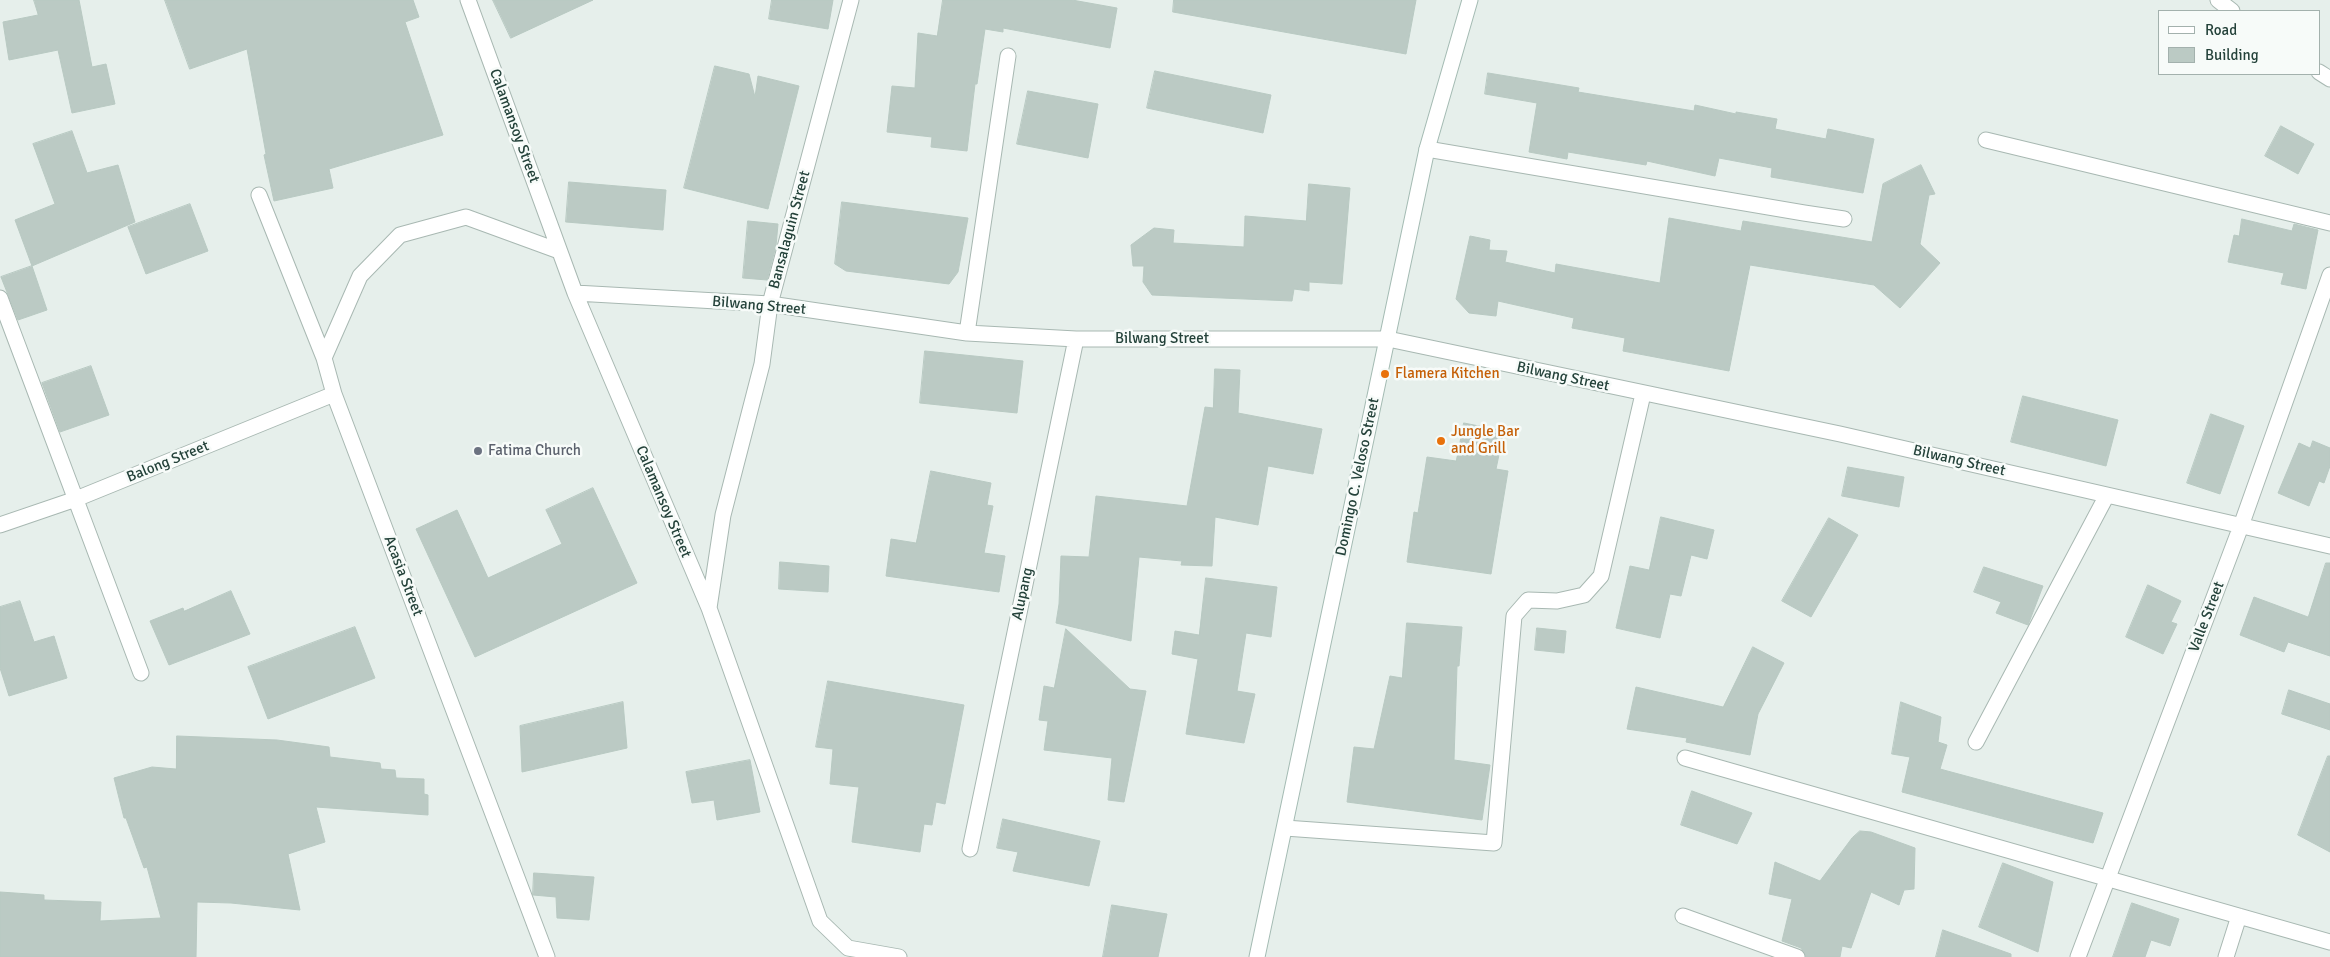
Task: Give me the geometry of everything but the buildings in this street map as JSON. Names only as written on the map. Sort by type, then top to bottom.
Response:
[{"type":"street","name":"Calamansoy Street","points":[[468,0],[574,293],[709,608],[820,921],[848,948],[899,957]]},
{"type":"street","name":"Bansalaguin Street","points":[[709,608],[723,515],[762,364],[770,304],[850,0]]},
{"type":"street","name":"Domingo C. Veloso Street","points":[[1257,957],[1427,149],[1470,0]]},
{"type":"street","points":[[2218,0],[2231,10]]},
{"type":"street","points":[[967,333],[1008,56]]},
{"type":"street","points":[[1986,140],[2330,223]]},
{"type":"street","points":[[1427,149],[1804,214],[1844,218]]},
{"type":"street","name":"Acasia Street","points":[[259,195],[324,358],[334,394],[547,957]]},
{"type":"street","points":[[324,358],[360,276],[400,234],[466,217],[559,251]]},
{"type":"street","name":"Valle Street","points":[[2078,957],[2241,526],[2330,275]]},
{"type":"street","name":"Bilwang Street","points":[[574,293],[770,304],[967,333],[1076,339],[1388,339],[1840,434],[2330,546]]},
{"type":"street","points":[[0,298],[141,673]]},
{"type":"street","name":"Alupang","points":[[970,849],[1076,339]]},
{"type":"street","name":"Balong Street","points":[[0,525],[76,499],[334,394]]},
{"type":"street","points":[[1285,828],[1494,843],[1514,616],[1528,600],[1558,601],[1584,595],[1601,576],[1643,394]]},
{"type":"street","points":[[1976,742],[2107,495]]},
{"type":"street","points":[[1685,758],[2330,942]]},
{"type":"street","points":[[1683,916],[1798,957]]},
{"type":"street","points":[[2226,957],[2239,916]]},
{"type":"place","name":"Flamera Kitchen","points":[[1385,374]]},
{"type":"place","name":"Jungle Bar and Grill","points":[[1441,441]]},
{"type":"place","name":"Fatima Church","points":[[478,451]]}]
